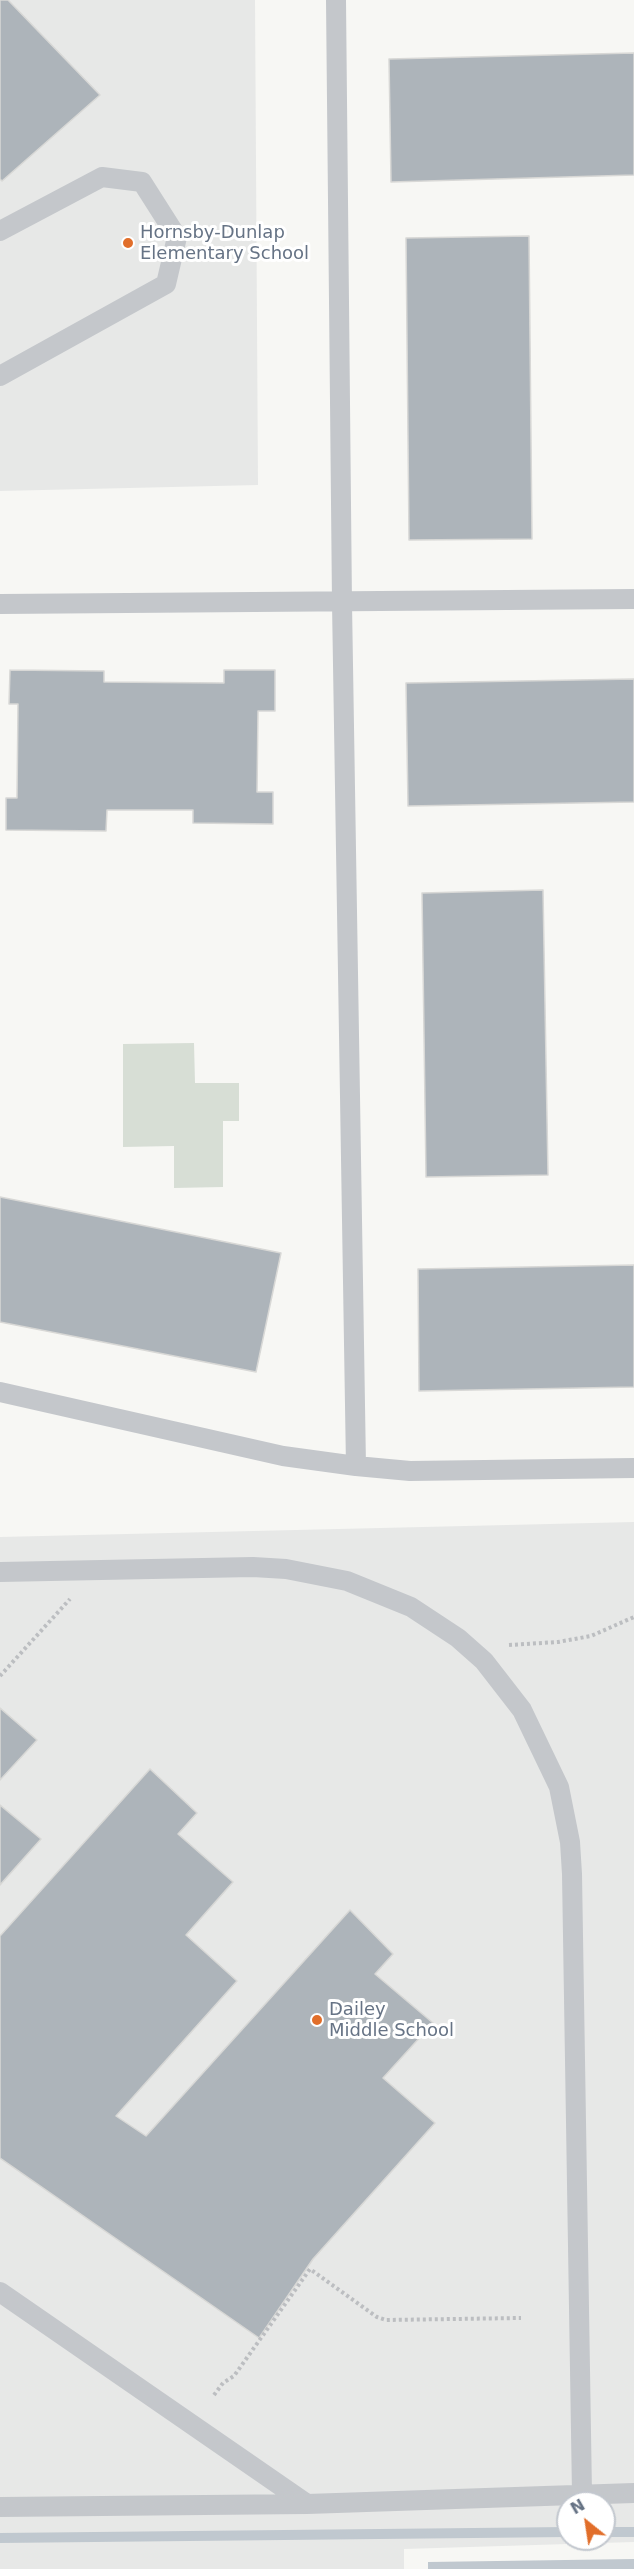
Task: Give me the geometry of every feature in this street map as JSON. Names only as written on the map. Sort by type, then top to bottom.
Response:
[{"type":"lane","points":[[336,0],[342,603],[356,1466]]},
{"type":"lane","points":[[0,231],[102,177],[142,182],[177,237],[166,284],[0,376]]},
{"type":"lane","points":[[0,604],[634,599]]},
{"type":"lane","points":[[0,1392],[283,1456],[356,1466],[410,1471],[634,1468]]},
{"type":"lane","points":[[0,1572],[286,1569],[347,1581],[380,1592],[411,1607],[458,1638],[484,1661],[522,1710],[559,1787],[570,1842],[582,2491]]},
{"type":"lane","points":[[0,2292],[150,2398],[308,2504]]},
{"type":"lane","points":[[616,2493],[634,2493]]},
{"type":"lane","points":[[0,2507],[308,2504],[556,2495]]},
{"type":"path","points":[[0,1676],[75,1594],[85,1570]]},
{"type":"path","points":[[458,1638],[512,1646],[558,1642],[591,1636],[634,1617]]},
{"type":"path","points":[[214,2396],[223,2383],[234,2376],[310,2269],[377,2317],[386,2320],[521,2318]]},
{"type":"shaded area","name":"Hornsby-Dunlap Elementary School","points":[[0,0],[255,0],[258,485],[0,491]]},
{"type":"shaded area","points":[[194,1043],[195,1083],[239,1083],[239,1121],[223,1121],[223,1187],[174,1188],[174,1146],[123,1147],[123,1044]]},
{"type":"shaded area","name":"Dailey Middle School","points":[[634,1522],[634,2542],[616,2543],[616,2491],[556,2491],[556,2544],[404,2549],[404,2569],[0,2569],[0,1537]]},
{"type":"shaded area","points":[[634,2559],[634,2569],[428,2569],[428,2562]]},
{"type":"building","points":[[0,0],[8,0],[100,95],[2,181],[0,179]]},
{"type":"building","points":[[634,53],[634,175],[391,182],[389,59]]},
{"type":"building","points":[[529,236],[532,539],[409,540],[406,238]]},
{"type":"building","points":[[10,670],[104,671],[104,682],[224,683],[224,670],[275,670],[275,711],[258,711],[257,792],[273,792],[273,824],[193,823],[193,810],[107,810],[106,831],[6,830],[6,798],[17,798],[18,704],[9,704]]},
{"type":"building","points":[[634,679],[634,802],[408,806],[406,683]]},
{"type":"building","points":[[543,890],[548,1175],[426,1177],[422,893]]},
{"type":"building","points":[[0,1197],[281,1253],[256,1372],[0,1322]]},
{"type":"building","points":[[634,1265],[634,1387],[419,1391],[418,1269]]},
{"type":"building","points":[[0,1708],[37,1740],[0,1780]]},
{"type":"building","points":[[150,1769],[197,1813],[178,1834],[233,1882],[186,1935],[237,1981],[116,2116],[146,2136],[350,1910],[393,1954],[375,1974],[433,2023],[383,2078],[435,2123],[313,2259],[259,2338],[0,2158],[0,1936]]},
{"type":"building","points":[[0,1805],[41,1839],[0,1885]]},
{"type":"waterway","points":[[0,2538],[556,2532]]},
{"type":"waterway","points":[[616,2532],[634,2532]]},
{"type":"place","name":"Hornsby-Dunlap Elementary School","points":[[128,243]]},
{"type":"place","name":"Dailey Middle School","points":[[317,2020]]}]
